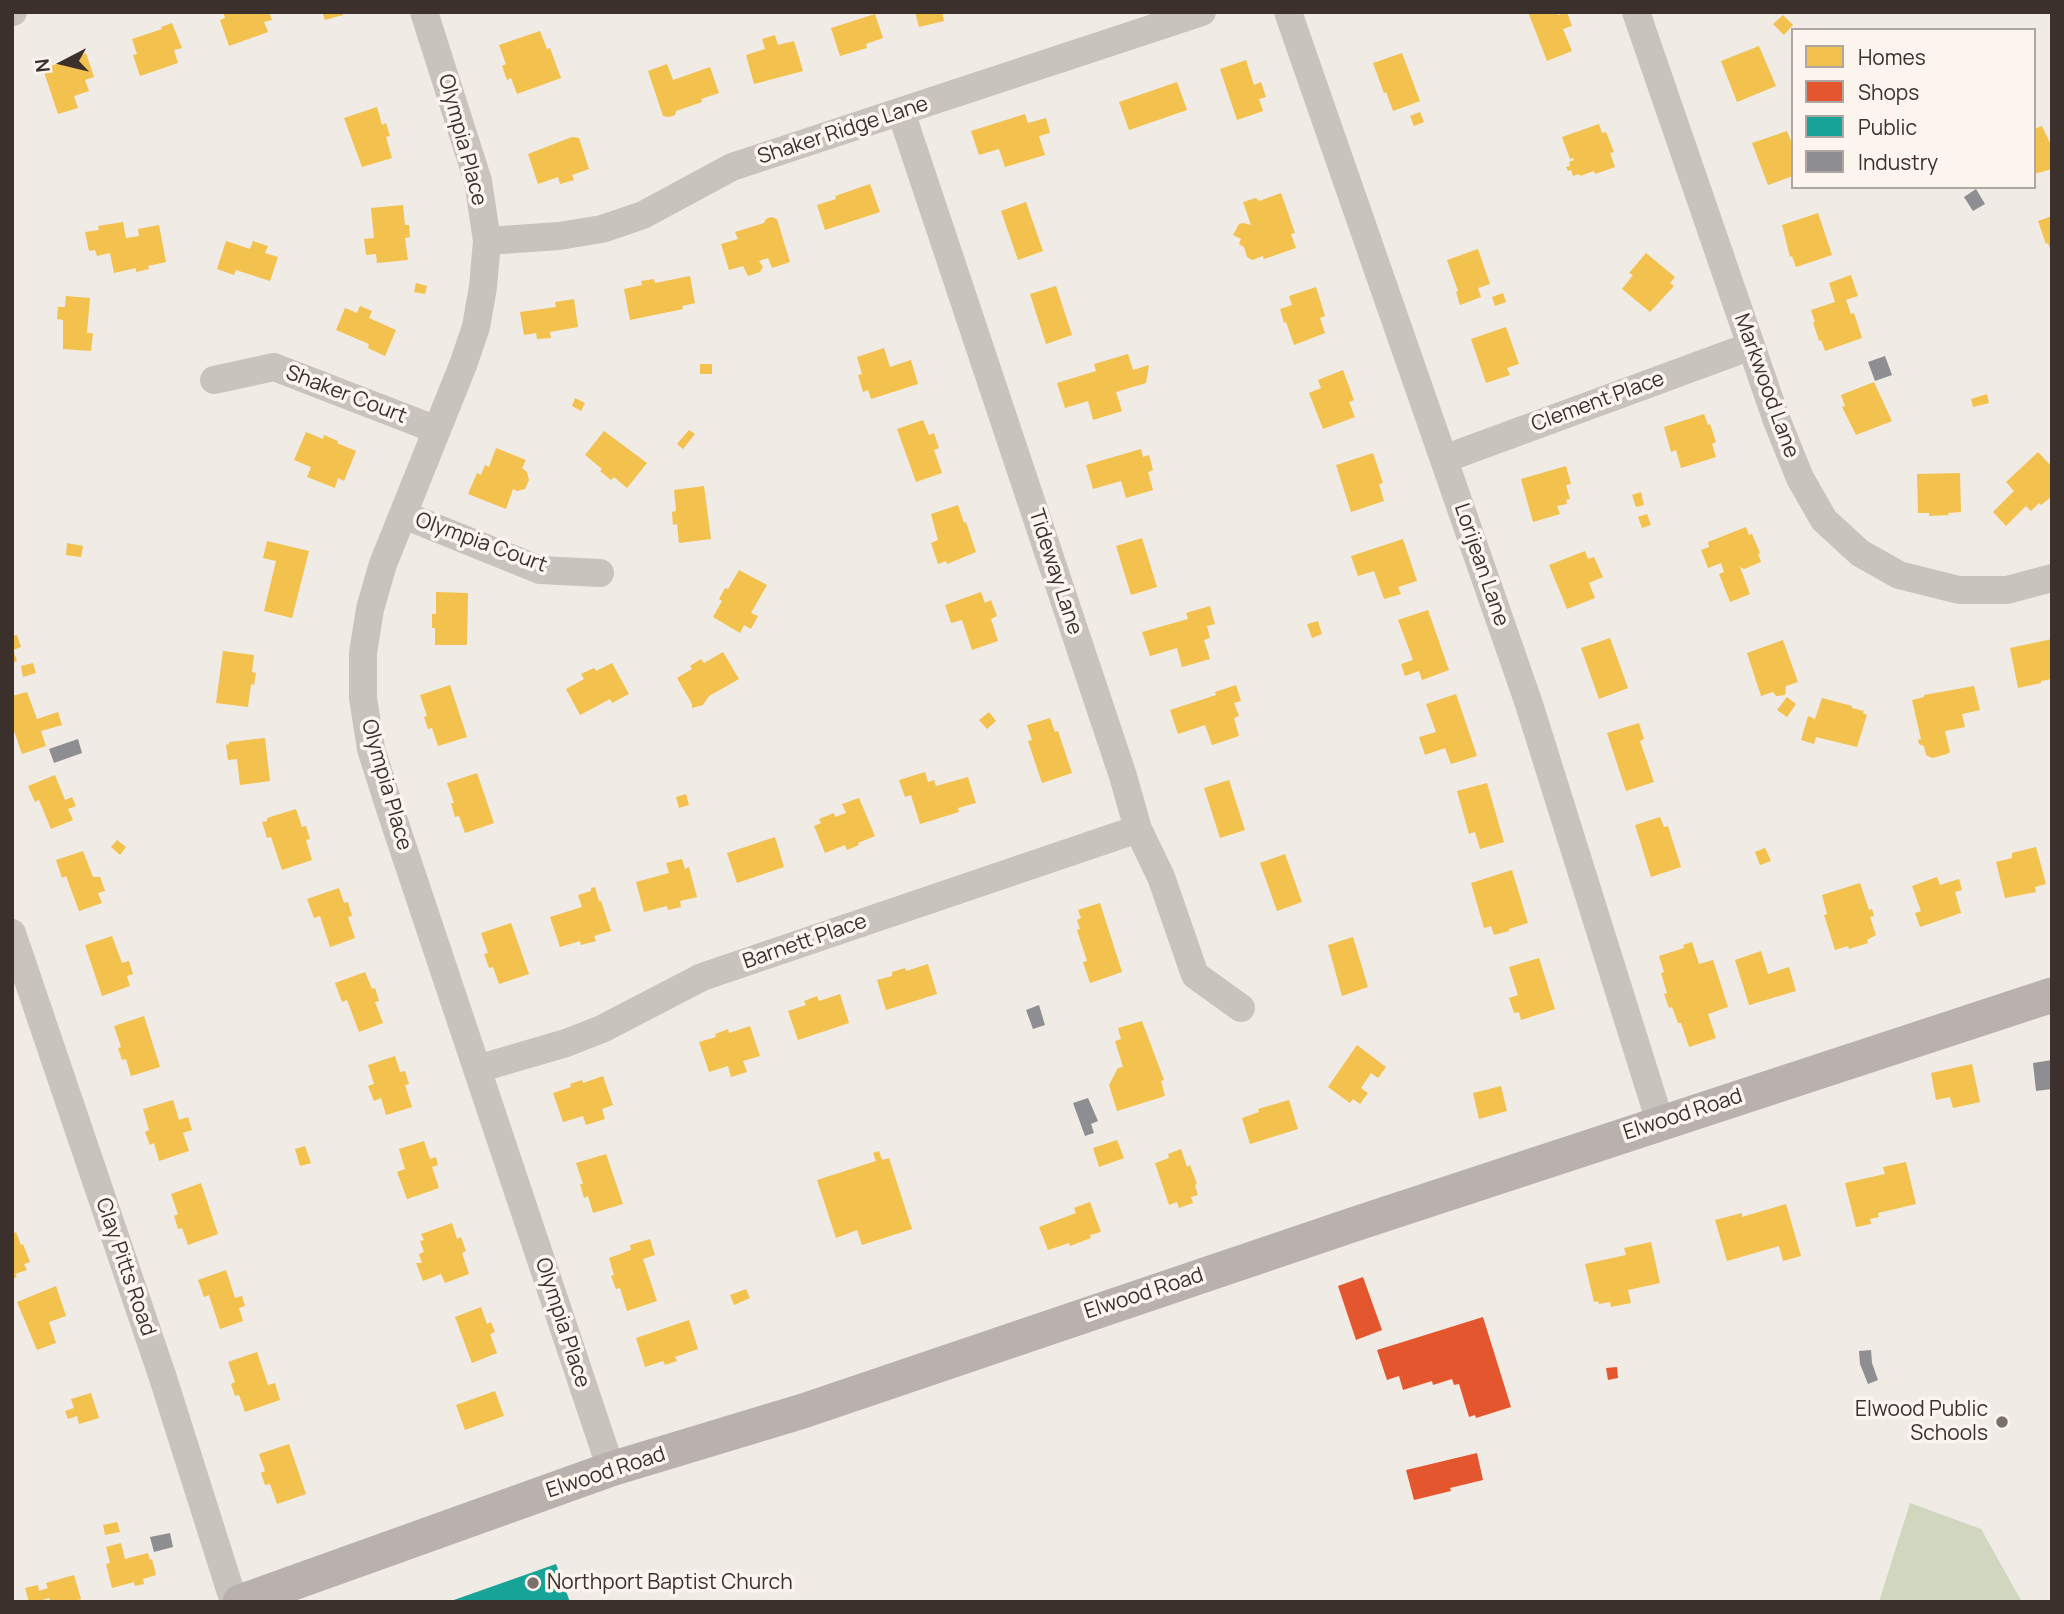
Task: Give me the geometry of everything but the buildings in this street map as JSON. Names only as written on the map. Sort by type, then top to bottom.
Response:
[{"type":"main road","name":"Elwood Road","points":[[240,1602],[611,1469],[803,1410],[1088,1312],[2052,995]]},
{"type":"street","name":"Olympia Place","points":[[424,12],[478,181],[486,241],[483,287],[476,327],[463,365],[383,564],[370,609],[363,653],[363,698],[380,776],[611,1469]]},
{"type":"street","name":"Shaker Ridge Lane","points":[[486,241],[559,236],[602,229],[643,215],[732,167],[1202,12]]},
{"type":"street","name":"Lorijean Lane","points":[[1287,12],[1529,704],[1660,1122]]},
{"type":"street","name":"Markwood Lane","points":[[1636,12],[1777,421],[1800,478],[1824,520],[1860,553],[1899,575],[1959,590],[2007,590],[2052,578]]},
{"type":"street","name":"Tideway Lane","points":[[901,112],[1123,776],[1138,829],[1161,877],[1195,975],[1241,1008]]},
{"type":"street","name":"Clement Place","points":[[1444,458],[1751,346]]},
{"type":"street","name":"Shaker Court","points":[[214,380],[274,367],[437,430]]},
{"type":"street","name":"Olympia Court","points":[[404,515],[540,570],[600,573]]},
{"type":"street","name":"Barnett Place","points":[[477,1069],[602,1029],[702,977],[1138,829]]},
{"type":"street","name":"Clay Pitts Road","points":[[12,933],[163,1378],[234,1602]]},
{"type":"green space","points":[[1910,1503],[1981,1529],[2022,1602],[1879,1602]]},
{"type":"place","name":"Elwood Public Schools","points":[[2002,1422]]},
{"type":"place","name":"Northport Baptist Church","points":[[533,1583]]}]
